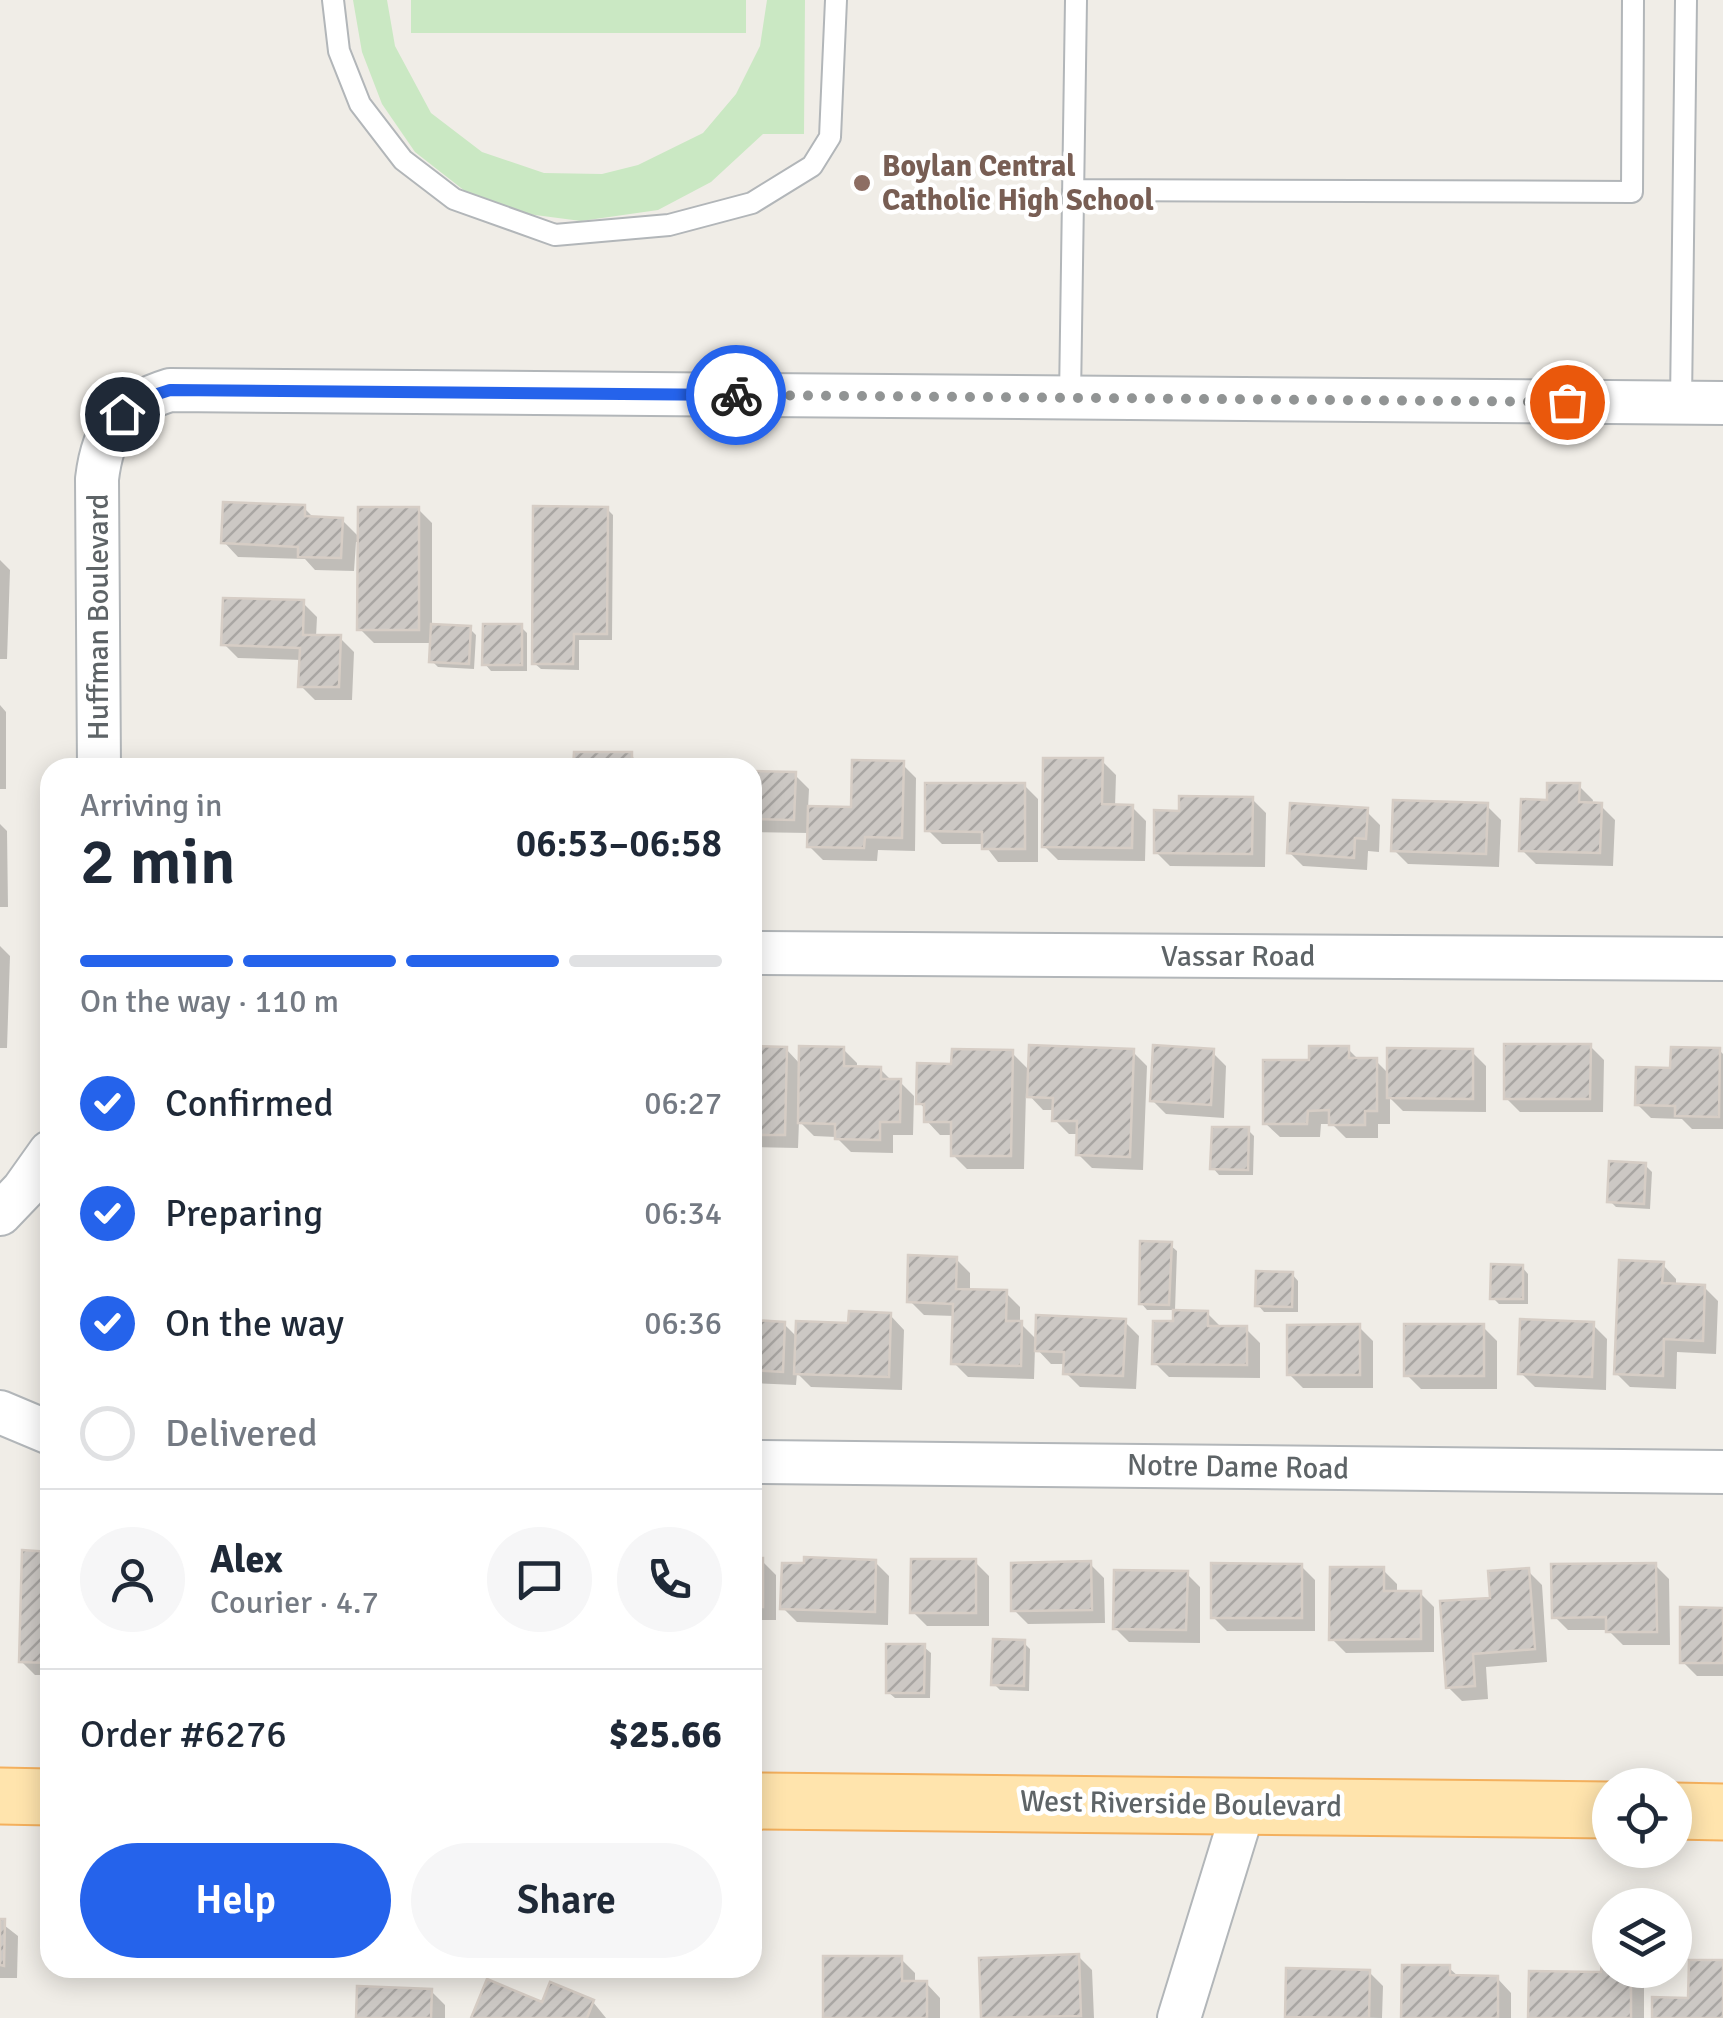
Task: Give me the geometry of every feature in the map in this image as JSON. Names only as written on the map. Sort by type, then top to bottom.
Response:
[{"type":"main road","points":[[0,1796],[40,1797]]},
{"type":"main road","name":"West Riverside Boulevard","points":[[762,1801],[1592,1810]]},
{"type":"main road","points":[[1692,1811],[1723,1812]]},
{"type":"street","name":"Huffman Boulevard","points":[[99,758],[97,479],[106,435],[122,414],[145,398],[170,390],[1070,398]]},
{"type":"street","points":[[1070,398],[1702,402]]},
{"type":"street","name":"Vassar Road","points":[[762,954],[1723,959]]},
{"type":"street","points":[[0,1214],[40,1166]]},
{"type":"street","points":[[0,1412],[40,1429]]},
{"type":"street","name":"Notre Dame Road","points":[[762,1462],[1723,1472]]},
{"type":"street","points":[[1179,2018],[1245,1804]]},
{"type":"lane","points":[[333,0],[339,51],[360,104],[403,160],[454,199],[555,236],[669,225],[752,203],[812,166],[830,138],[836,0]]},
{"type":"lane","points":[[1070,398],[1076,0]]},
{"type":"lane","points":[[1073,190],[1632,192],[1634,0]]},
{"type":"lane","points":[[1686,0],[1702,402]]},
{"type":"green space","points":[[353,0],[387,0],[395,46],[431,113],[482,152],[544,173],[602,174],[638,165],[703,133],[736,94],[760,46],[767,0],[805,0],[804,134],[763,134],[711,182],[658,210],[581,221],[520,213],[470,195],[415,152],[382,104],[362,52]]},
{"type":"green space","points":[[411,0],[746,0],[746,33],[411,33]]},
{"type":"building","points":[[223,502],[305,505],[305,516],[343,518],[341,558],[298,557],[298,547],[221,543]]},
{"type":"building","points":[[533,506],[608,507],[607,634],[574,634],[573,664],[532,664]]},
{"type":"building","points":[[358,507],[419,507],[419,630],[357,630]]},
{"type":"building","points":[[223,598],[304,600],[303,635],[341,635],[339,687],[298,687],[300,648],[221,645]]},
{"type":"building","points":[[431,624],[471,626],[469,664],[429,662]]},
{"type":"building","points":[[483,624],[522,624],[522,665],[482,665]]},
{"type":"building","points":[[574,752],[632,752],[632,758],[574,758]]},
{"type":"building","points":[[1043,758],[1103,758],[1102,804],[1133,805],[1132,848],[1042,847]]},
{"type":"building","points":[[852,760],[904,761],[902,838],[865,837],[864,848],[807,847],[808,806],[851,807]]},
{"type":"building","points":[[762,771],[796,772],[794,820],[762,819]]},
{"type":"building","points":[[925,783],[1025,783],[1025,849],[982,849],[982,832],[925,831]]},
{"type":"building","points":[[1547,783],[1580,783],[1579,802],[1602,803],[1600,853],[1519,851],[1521,799],[1547,800]]},
{"type":"building","points":[[1179,796],[1253,797],[1252,854],[1154,853],[1154,810],[1179,811]]},
{"type":"building","points":[[1393,800],[1488,803],[1486,854],[1391,851]]},
{"type":"building","points":[[1290,803],[1368,808],[1366,839],[1355,838],[1354,858],[1287,853]]},
{"type":"building","points":[[1504,1044],[1591,1044],[1590,1099],[1504,1099]]},
{"type":"building","points":[[1029,1045],[1134,1049],[1130,1157],[1076,1155],[1077,1121],[1052,1121],[1053,1098],[1027,1097]]},
{"type":"building","points":[[1153,1045],[1214,1049],[1211,1105],[1150,1101]]},
{"type":"building","points":[[762,1046],[787,1047],[785,1135],[762,1135]]},
{"type":"building","points":[[799,1046],[844,1047],[844,1066],[881,1067],[881,1079],[901,1079],[900,1122],[880,1122],[880,1140],[835,1139],[835,1124],[798,1123]]},
{"type":"building","points":[[1309,1046],[1349,1046],[1349,1058],[1377,1058],[1377,1111],[1365,1111],[1365,1125],[1329,1125],[1329,1110],[1308,1111],[1307,1124],[1263,1124],[1263,1060],[1309,1060]]},
{"type":"building","points":[[1671,1047],[1720,1048],[1719,1117],[1675,1116],[1675,1106],[1635,1105],[1636,1067],[1670,1068]]},
{"type":"building","points":[[1387,1048],[1473,1049],[1473,1099],[1387,1098]]},
{"type":"building","points":[[952,1049],[1013,1050],[1011,1156],[951,1156],[951,1122],[924,1122],[924,1104],[916,1104],[917,1063],[951,1064]]},
{"type":"building","points":[[1212,1127],[1249,1127],[1248,1170],[1210,1169]]},
{"type":"building","points":[[1609,1161],[1646,1163],[1644,1204],[1607,1202]]},
{"type":"building","points":[[1140,1241],[1172,1242],[1169,1305],[1139,1304]]},
{"type":"building","points":[[908,1255],[957,1257],[956,1289],[1007,1290],[1006,1321],[1022,1321],[1021,1366],[951,1364],[953,1304],[907,1302]]},
{"type":"building","points":[[1619,1260],[1664,1262],[1662,1283],[1705,1285],[1703,1341],[1664,1339],[1663,1376],[1614,1374]]},
{"type":"building","points":[[1491,1264],[1523,1265],[1523,1299],[1490,1299]]},
{"type":"building","points":[[1256,1271],[1293,1272],[1292,1307],[1255,1306]]},
{"type":"building","points":[[1173,1310],[1208,1311],[1208,1326],[1247,1326],[1247,1365],[1152,1364],[1153,1321],[1173,1321]]},
{"type":"building","points":[[849,1311],[891,1313],[889,1377],[794,1374],[796,1321],[848,1323]]},
{"type":"building","points":[[1036,1315],[1126,1319],[1123,1376],[1063,1374],[1064,1352],[1035,1351]]},
{"type":"building","points":[[1520,1319],[1594,1322],[1592,1377],[1518,1374]]},
{"type":"building","points":[[762,1321],[785,1322],[783,1372],[762,1371]]},
{"type":"building","points":[[1360,1324],[1360,1375],[1287,1375],[1287,1325]]},
{"type":"building","points":[[1404,1324],[1484,1324],[1484,1376],[1404,1376]]},
{"type":"building","points":[[22,1550],[40,1551],[40,1663],[19,1662]]},
{"type":"building","points":[[804,1557],[876,1560],[875,1612],[780,1609],[782,1563],[804,1563]]},
{"type":"building","points":[[911,1559],[976,1559],[976,1613],[910,1613]]},
{"type":"building","points":[[1091,1561],[1092,1610],[1011,1611],[1011,1563]]},
{"type":"building","points":[[1211,1563],[1302,1564],[1302,1618],[1211,1618]]},
{"type":"building","points":[[1656,1563],[1657,1632],[1606,1632],[1606,1617],[1552,1618],[1551,1564]]},
{"type":"building","points":[[1330,1567],[1384,1567],[1384,1591],[1421,1591],[1421,1639],[1329,1640]]},
{"type":"building","points":[[1529,1568],[1535,1649],[1473,1654],[1475,1686],[1446,1688],[1440,1601],[1490,1598],[1488,1571]]},
{"type":"building","points":[[1114,1570],[1188,1571],[1186,1630],[1113,1629]]},
{"type":"building","points":[[1680,1607],[1723,1608],[1723,1663],[1680,1663]]},
{"type":"building","points":[[993,1639],[1025,1640],[1024,1686],[991,1685]]},
{"type":"building","points":[[886,1644],[925,1644],[924,1693],[886,1693]]},
{"type":"building","points":[[0,1919],[5,1919],[4,1966],[0,1965]]},
{"type":"building","points":[[1079,1954],[1081,2016],[981,2018],[979,1958]]},
{"type":"building","points":[[823,1956],[902,1956],[902,1981],[927,1981],[927,2018],[823,2018]]},
{"type":"building","points":[[1692,1960],[1723,1960],[1723,2018],[1652,2018],[1652,1997],[1688,1998]]},
{"type":"building","points":[[1402,1965],[1450,1965],[1450,1975],[1498,1976],[1498,2018],[1401,2018]]},
{"type":"building","points":[[1286,1968],[1370,1970],[1369,2018],[1285,2017]]},
{"type":"building","points":[[1529,1971],[1592,1972],[1592,1988],[1631,1988],[1631,2018],[1528,2018]]},
{"type":"building","points":[[487,1979],[542,2002],[550,1982],[594,2000],[587,2018],[471,2018]]},
{"type":"building","points":[[357,1986],[432,1989],[431,2018],[356,2018]]},
{"type":"way so far","points":[[736,395],[1567,402]]},
{"type":"place","name":"Boylan Central Catholic High School","points":[[862,183]]},
{"type":"route","points":[[122,414],[145,398],[170,390],[736,395]]}]
